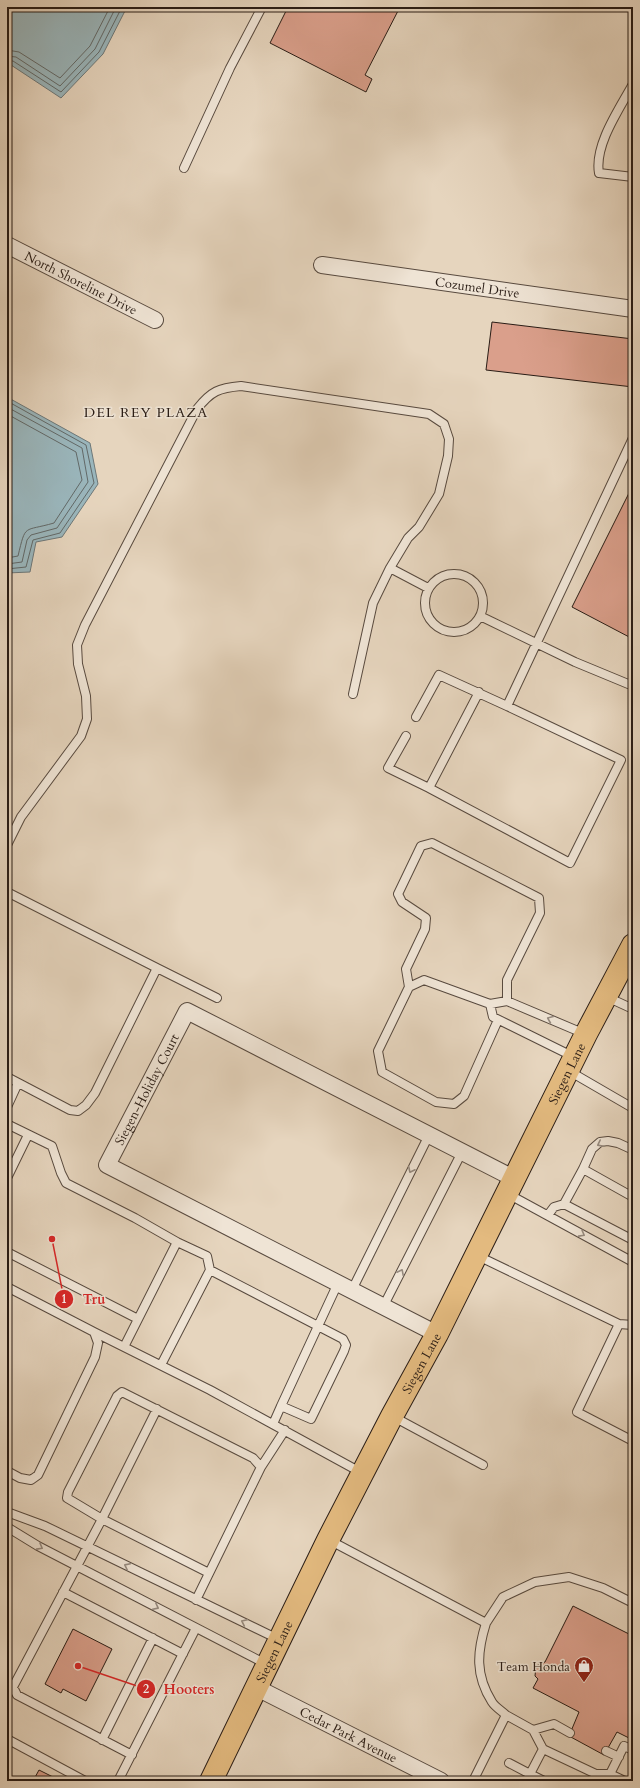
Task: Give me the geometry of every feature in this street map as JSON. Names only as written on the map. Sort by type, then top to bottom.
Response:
[{"type":"main road","name":"Siegen Lane","points":[[211,1781],[279,1639],[362,1473],[437,1334],[475,1254],[511,1186],[586,1034],[606,996],[630,957]]},
{"type":"street","name":"North Shoreline Drive","points":[[7,245],[154,320]]},
{"type":"street","name":"Cozumel Drive","points":[[322,265],[633,309]]},
{"type":"street","name":"Siegen-Holiday Court","points":[[437,1334],[107,1165],[187,1011],[462,1152],[511,1186]]},
{"type":"street","name":"Cedar Park Avenue","points":[[255,1688],[442,1781]]},
{"type":"lane","points":[[184,168],[230,68],[262,7]]},
{"type":"lane","points":[[633,84],[605,135],[597,164],[599,173],[633,177]]},
{"type":"lane","points":[[7,845],[21,817],[81,736],[87,719],[86,696],[78,664],[77,644],[85,625],[197,409],[208,395],[223,388],[241,386],[429,414],[444,424],[449,439],[448,456],[439,494],[419,527],[408,538],[390,568],[373,603],[353,694]]},
{"type":"lane","points":[[507,706],[535,643],[633,438]]},
{"type":"lane","points":[[390,568],[428,588]]},
{"type":"lane","points":[[453,573],[463,575],[472,580],[479,587],[483,596],[483,606],[480,616],[475,623],[467,629],[458,632],[449,632],[440,629],[432,623],[424,606],[428,588],[435,580],[443,575],[453,573]]},
{"type":"lane","points":[[480,616],[575,662],[633,686]]},
{"type":"lane","points":[[406,736],[388,768],[429,788],[570,863],[621,760],[479,692],[439,675],[416,717]]},
{"type":"lane","points":[[429,788],[479,692]]},
{"type":"lane","points":[[498,1020],[464,1096],[454,1104],[436,1102],[382,1072],[378,1051],[409,987],[406,969],[425,929],[426,918],[402,902],[398,894],[421,846],[432,843],[539,898],[540,913],[507,980],[507,1001]]},
{"type":"lane","points":[[7,892],[217,998]]},
{"type":"lane","points":[[7,1077],[70,1110],[78,1111],[86,1105],[95,1093],[157,968]]},
{"type":"lane","points":[[409,987],[424,980],[490,1004],[507,1001],[586,1034]]},
{"type":"lane","points":[[606,996],[633,1009]]},
{"type":"lane","points":[[490,1004],[493,1017],[572,1064],[630,1107],[633,1107]]},
{"type":"lane","points":[[7,1107],[18,1083]]},
{"type":"lane","points":[[7,1124],[52,1146],[66,1183],[135,1218],[177,1242],[207,1256],[210,1270],[161,1366]]},
{"type":"lane","points":[[7,1178],[28,1134]]},
{"type":"lane","points":[[273,1424],[318,1325],[345,1287],[428,1135]]},
{"type":"lane","points":[[564,1204],[592,1149],[600,1142],[608,1141],[618,1143],[629,1148]]},
{"type":"lane","points":[[383,1306],[462,1152]]},
{"type":"lane","points":[[583,1169],[633,1197]]},
{"type":"lane","points":[[511,1186],[548,1215],[633,1262]]},
{"type":"lane","points":[[548,1215],[554,1207],[564,1204],[633,1240]]},
{"type":"lane","points":[[124,1347],[177,1242]]},
{"type":"lane","points":[[7,1252],[138,1319]]},
{"type":"lane","points":[[475,1254],[619,1324],[633,1325]]},
{"type":"lane","points":[[210,1270],[343,1339],[346,1345],[312,1419],[281,1406]]},
{"type":"lane","points":[[7,1286],[285,1430],[362,1473]]},
{"type":"lane","points":[[619,1324],[577,1412],[633,1441]]},
{"type":"lane","points":[[7,1471],[20,1478],[31,1480],[38,1475],[95,1357],[98,1343],[94,1332],[92,1331]]},
{"type":"lane","points":[[209,1573],[102,1518],[67,1498],[68,1492],[117,1396],[122,1392],[253,1458],[260,1467]]},
{"type":"lane","points":[[132,1755],[17,1695],[13,1687],[88,1547],[157,1409]]},
{"type":"lane","points":[[392,1416],[483,1465]]},
{"type":"lane","points":[[196,1600],[260,1467],[285,1430]]},
{"type":"lane","points":[[7,1512],[45,1526],[279,1639]]},
{"type":"lane","points":[[7,1527],[38,1546],[267,1664]]},
{"type":"lane","points":[[328,1540],[486,1623]]},
{"type":"lane","points":[[625,1781],[610,1774],[596,1774],[543,1749],[533,1730],[506,1715],[493,1703],[480,1674],[479,1646],[486,1623],[503,1597],[535,1582],[569,1577],[604,1588],[633,1603]]},
{"type":"lane","points":[[63,1592],[183,1654]]},
{"type":"lane","points":[[118,1781],[196,1628]]},
{"type":"lane","points":[[102,1740],[153,1638]]},
{"type":"lane","points":[[473,1781],[506,1715]]},
{"type":"lane","points":[[533,1730],[554,1724],[570,1733]]},
{"type":"lane","points":[[7,1739],[85,1781]]},
{"type":"lane","points":[[610,1774],[624,1746],[633,1750]]},
{"type":"lane","points":[[530,1774],[543,1749]]},
{"type":"lane","points":[[606,1751],[618,1757]]},
{"type":"lane","points":[[509,1763],[544,1781]]},
{"type":"water","points":[[7,7],[127,7],[103,54],[61,98],[11,65],[7,65]]},
{"type":"water","points":[[7,397],[90,443],[98,484],[62,537],[36,542],[30,572],[7,573]]},
{"type":"building","points":[[288,7],[400,7],[365,75],[372,79],[366,92],[270,43]]},
{"type":"building","points":[[492,322],[633,339],[633,387],[486,370]]},
{"type":"building","points":[[633,485],[633,639],[572,607]]},
{"type":"building","name":"Team Honda","points":[[573,1606],[633,1636],[633,1740],[617,1732],[604,1755],[569,1736],[579,1712],[533,1688],[538,1679],[535,1676],[536,1666],[545,1662]]},
{"type":"building","points":[[73,1629],[112,1649],[86,1701],[63,1689],[61,1693],[45,1684]]},
{"type":"building","points":[[39,1770],[61,1781],[33,1781]]},
{"type":"place","name":"Tru","points":[[52,1239]]},
{"type":"place","name":"Hooters","points":[[78,1666]]},
{"type":"place","name":"Team Honda","points":[[584,1683]]},
{"type":"district","name":"DEL REY PLAZA","points":[[146,412]]}]
